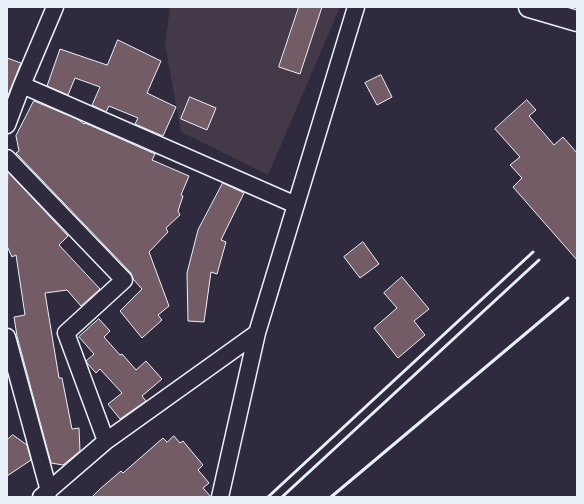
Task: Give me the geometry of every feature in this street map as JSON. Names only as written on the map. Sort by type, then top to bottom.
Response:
[{"type":"main road","points":[[529,7],[577,21]]},
{"type":"street","points":[[7,125],[22,84],[55,7]]},
{"type":"street","points":[[220,497],[257,333],[356,7]]},
{"type":"street","points":[[22,84],[296,205]]},
{"type":"street","points":[[7,158],[124,280],[66,333],[106,441]]},
{"type":"street","points":[[7,337],[46,494],[106,441],[257,333]]},
{"type":"shaded area","points":[[170,7],[340,7],[268,175],[181,132],[165,44]]},
{"type":"building","points":[[299,7],[322,7],[300,74],[279,67]]},
{"type":"building","points":[[118,40],[161,61],[147,93],[176,107],[163,136],[135,124],[138,118],[109,106],[106,112],[92,105],[100,87],[75,78],[68,95],[47,86],[60,49],[107,65]]},
{"type":"building","points":[[7,58],[21,63],[7,98]]},
{"type":"building","points":[[381,75],[392,97],[377,105],[365,83]]},
{"type":"building","points":[[190,97],[216,108],[207,130],[181,119]]},
{"type":"building","points":[[527,100],[536,110],[529,116],[554,145],[563,137],[577,153],[577,260],[513,187],[522,178],[510,165],[520,157],[495,129]]},
{"type":"building","points":[[34,101],[155,154],[152,160],[189,176],[181,195],[183,196],[178,211],[180,215],[166,228],[168,232],[149,252],[169,306],[158,315],[162,320],[142,338],[120,311],[142,289],[133,279],[131,273],[16,153],[19,151],[16,136]]},
{"type":"building","points":[[8,172],[68,236],[59,245],[100,289],[81,306],[67,290],[45,293],[59,378],[62,378],[72,429],[79,428],[80,451],[63,465],[51,463],[17,336],[14,317],[25,315],[16,255],[12,257],[7,246]]},
{"type":"building","points":[[223,183],[244,193],[221,240],[226,242],[217,274],[211,272],[204,322],[188,321],[187,273],[198,230]]},
{"type":"building","points":[[363,242],[379,264],[360,278],[344,257]]},
{"type":"building","points":[[402,277],[429,309],[414,321],[425,335],[398,358],[374,328],[397,308],[384,293]]},
{"type":"building","points":[[99,319],[110,331],[104,337],[120,355],[122,354],[136,370],[146,361],[162,379],[142,396],[146,401],[120,419],[108,404],[122,393],[100,369],[96,373],[87,363],[86,361],[94,354],[79,337]]},
{"type":"building","points":[[13,435],[27,445],[31,460],[7,476],[7,440]]},
{"type":"building","points":[[174,436],[180,443],[183,441],[203,465],[198,470],[209,483],[203,488],[211,497],[92,497],[121,471],[123,473],[163,438],[167,442]]},
{"type":"railway","points":[[268,497],[533,252]]},
{"type":"railway","points":[[282,497],[539,260]]},
{"type":"railway","points":[[331,497],[568,298]]}]
